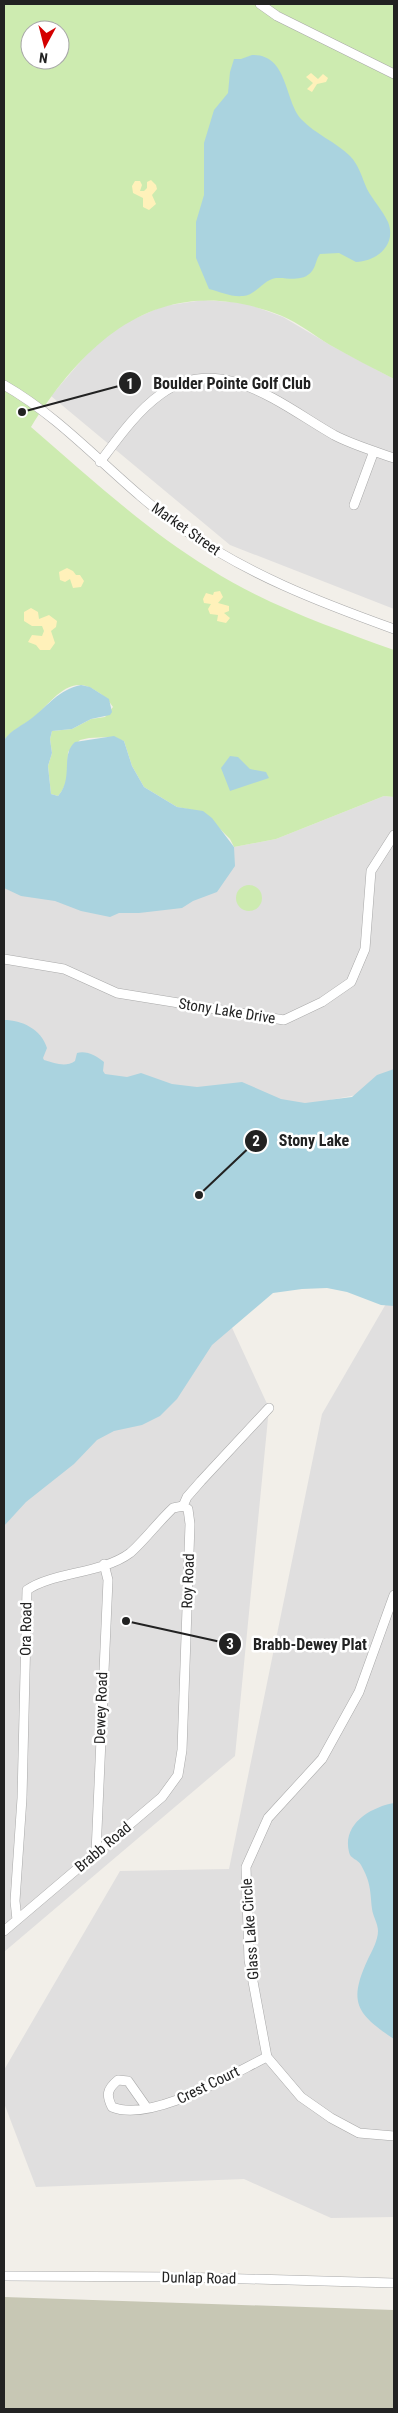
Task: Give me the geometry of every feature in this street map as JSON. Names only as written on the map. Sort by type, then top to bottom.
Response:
[{"type":"street","points":[[260,4],[277,16],[394,74]]},
{"type":"street","points":[[100,462],[124,430],[162,393],[181,383],[203,377],[216,378],[254,387],[336,436],[394,458]]},
{"type":"street","name":"Market Street","points":[[4,385],[52,420],[180,527],[240,564],[285,588],[394,629]]},
{"type":"street","points":[[354,505],[374,452]]},
{"type":"street","name":"Stony Lake Drive","points":[[4,959],[64,969],[116,993],[284,1020],[322,1002],[351,982],[365,949],[371,871],[394,835]]},
{"type":"street","name":"Ora Road","points":[[17,1920],[15,1901],[22,1798],[27,1590],[36,1584],[84,1572],[129,1553],[173,1508],[182,1506],[201,1481],[269,1408]]},
{"type":"street","name":"Roy Road","points":[[182,1506],[188,1509],[190,1524],[182,1750]]},
{"type":"street","name":"Dewey Road","points":[[96,1852],[108,1588],[104,1564]]},
{"type":"street","name":"Glass Lake Circle","points":[[394,1595],[359,1692],[322,1759],[268,1818],[246,1867],[249,1960],[267,2057],[301,2097],[331,2118],[359,2133],[394,2136]]},
{"type":"street","name":"Brabb Road","points":[[4,1931],[162,1797],[178,1775],[182,1750]]},
{"type":"street","name":"Crest Court","points":[[147,2108],[128,2081],[118,2080],[108,2090],[107,2098],[112,2107],[122,2111],[147,2108],[170,2104],[267,2057]]},
{"type":"street","name":"Dunlap Road","points":[[4,2276],[179,2277],[394,2283]]},
{"type":"shaded area","points":[[204,300],[245,303],[283,317],[394,379],[394,609],[230,545],[51,396],[93,347],[125,323],[163,306]]},
{"type":"shaded area","points":[[384,796],[394,797],[394,1088],[63,1150],[4,1163],[4,825],[175,877],[234,847],[276,839]]},
{"type":"shaded area","points":[[394,1290],[394,2217],[331,2218],[244,2179],[36,2187],[4,2103],[4,2070],[120,1871],[229,1869],[322,1414]]},
{"type":"shaded area","points":[[222,1306],[269,1408],[235,1756],[4,1952],[4,1487]]},
{"type":"shaded area","points":[[4,2297],[394,2310],[394,2409],[4,2409]]},
{"type":"green space","points":[[4,4],[394,4],[394,379],[282,316],[240,304],[202,301],[167,306],[135,319],[106,338],[79,364],[54,393],[31,427],[140,520],[210,569],[254,594],[323,624],[394,650],[394,797],[384,796],[276,839],[234,847],[230,839],[203,812],[177,807],[144,787],[132,766],[124,741],[109,737],[80,740],[68,752],[67,776],[62,791],[58,796],[51,794],[48,766],[52,753],[50,739],[52,731],[72,729],[91,719],[105,717],[113,707],[109,701],[93,689],[84,685],[67,688],[32,719],[4,740]]},
{"type":"green space","points":[[249,885],[258,889],[262,898],[258,907],[249,911],[240,907],[236,898],[240,889]]},
{"type":"sand","points":[[311,73],[318,79],[323,74],[328,78],[326,82],[317,84],[312,92],[307,89],[313,83],[306,77]]},
{"type":"sand","points":[[151,180],[157,189],[152,195],[156,204],[149,210],[143,207],[143,198],[133,193],[132,186],[135,181],[140,181],[142,185],[140,191],[144,191],[147,188],[147,182]]},
{"type":"sand","points":[[67,568],[76,575],[80,575],[84,581],[81,587],[73,588],[70,579],[65,582],[60,580],[59,572]]},
{"type":"sand","points":[[220,591],[223,597],[218,603],[229,606],[229,611],[224,613],[230,618],[226,623],[217,621],[218,615],[210,614],[208,609],[211,604],[204,603],[203,599],[206,593],[213,595],[214,592]]},
{"type":"sand","points":[[31,608],[38,612],[39,619],[49,615],[57,621],[56,627],[51,631],[55,643],[50,650],[40,650],[36,645],[28,642],[32,635],[42,636],[44,631],[42,626],[32,626],[24,621],[24,612]]},
{"type":"water","points":[[252,55],[264,57],[272,62],[284,79],[295,110],[301,119],[353,160],[367,189],[388,222],[390,238],[383,250],[371,259],[356,262],[339,253],[320,254],[308,275],[295,279],[271,279],[252,293],[238,296],[209,289],[196,258],[196,222],[204,195],[204,143],[214,110],[228,93],[230,72],[234,59],[241,59]]},
{"type":"water","points":[[81,685],[90,687],[109,699],[112,712],[110,715],[91,719],[72,729],[52,731],[50,739],[52,753],[48,766],[51,794],[58,796],[63,789],[68,753],[75,742],[114,736],[124,741],[132,766],[144,787],[177,807],[203,811],[212,818],[234,847],[235,866],[217,892],[193,901],[182,908],[139,913],[119,913],[110,917],[81,911],[55,901],[21,896],[4,888],[4,740],[10,733],[32,718],[54,698],[66,690]]},
{"type":"water","points":[[230,756],[238,757],[250,769],[266,772],[269,778],[230,791],[221,768]]},
{"type":"water","points":[[4,1020],[24,1024],[36,1031],[47,1048],[44,1060],[64,1065],[75,1061],[77,1053],[84,1052],[104,1062],[103,1071],[105,1074],[127,1077],[141,1073],[172,1084],[197,1087],[242,1082],[281,1099],[305,1103],[352,1097],[377,1075],[394,1069],[394,1306],[381,1305],[347,1292],[327,1288],[273,1293],[212,1345],[177,1399],[160,1416],[142,1425],[114,1431],[97,1440],[74,1464],[26,1502],[4,1526]]},
{"type":"water","points":[[394,1803],[394,2039],[371,2022],[359,2006],[357,1997],[358,1986],[376,1942],[378,1931],[367,1877],[360,1863],[352,1858],[348,1842],[354,1825],[360,1818],[376,1808]]},
{"type":"place","name":"Boulder Pointe Golf Club","points":[[22,412]]},
{"type":"place","name":"Stony Lake","points":[[199,1195]]},
{"type":"place","name":"Brabb-Dewey Plat","points":[[126,1621]]}]
